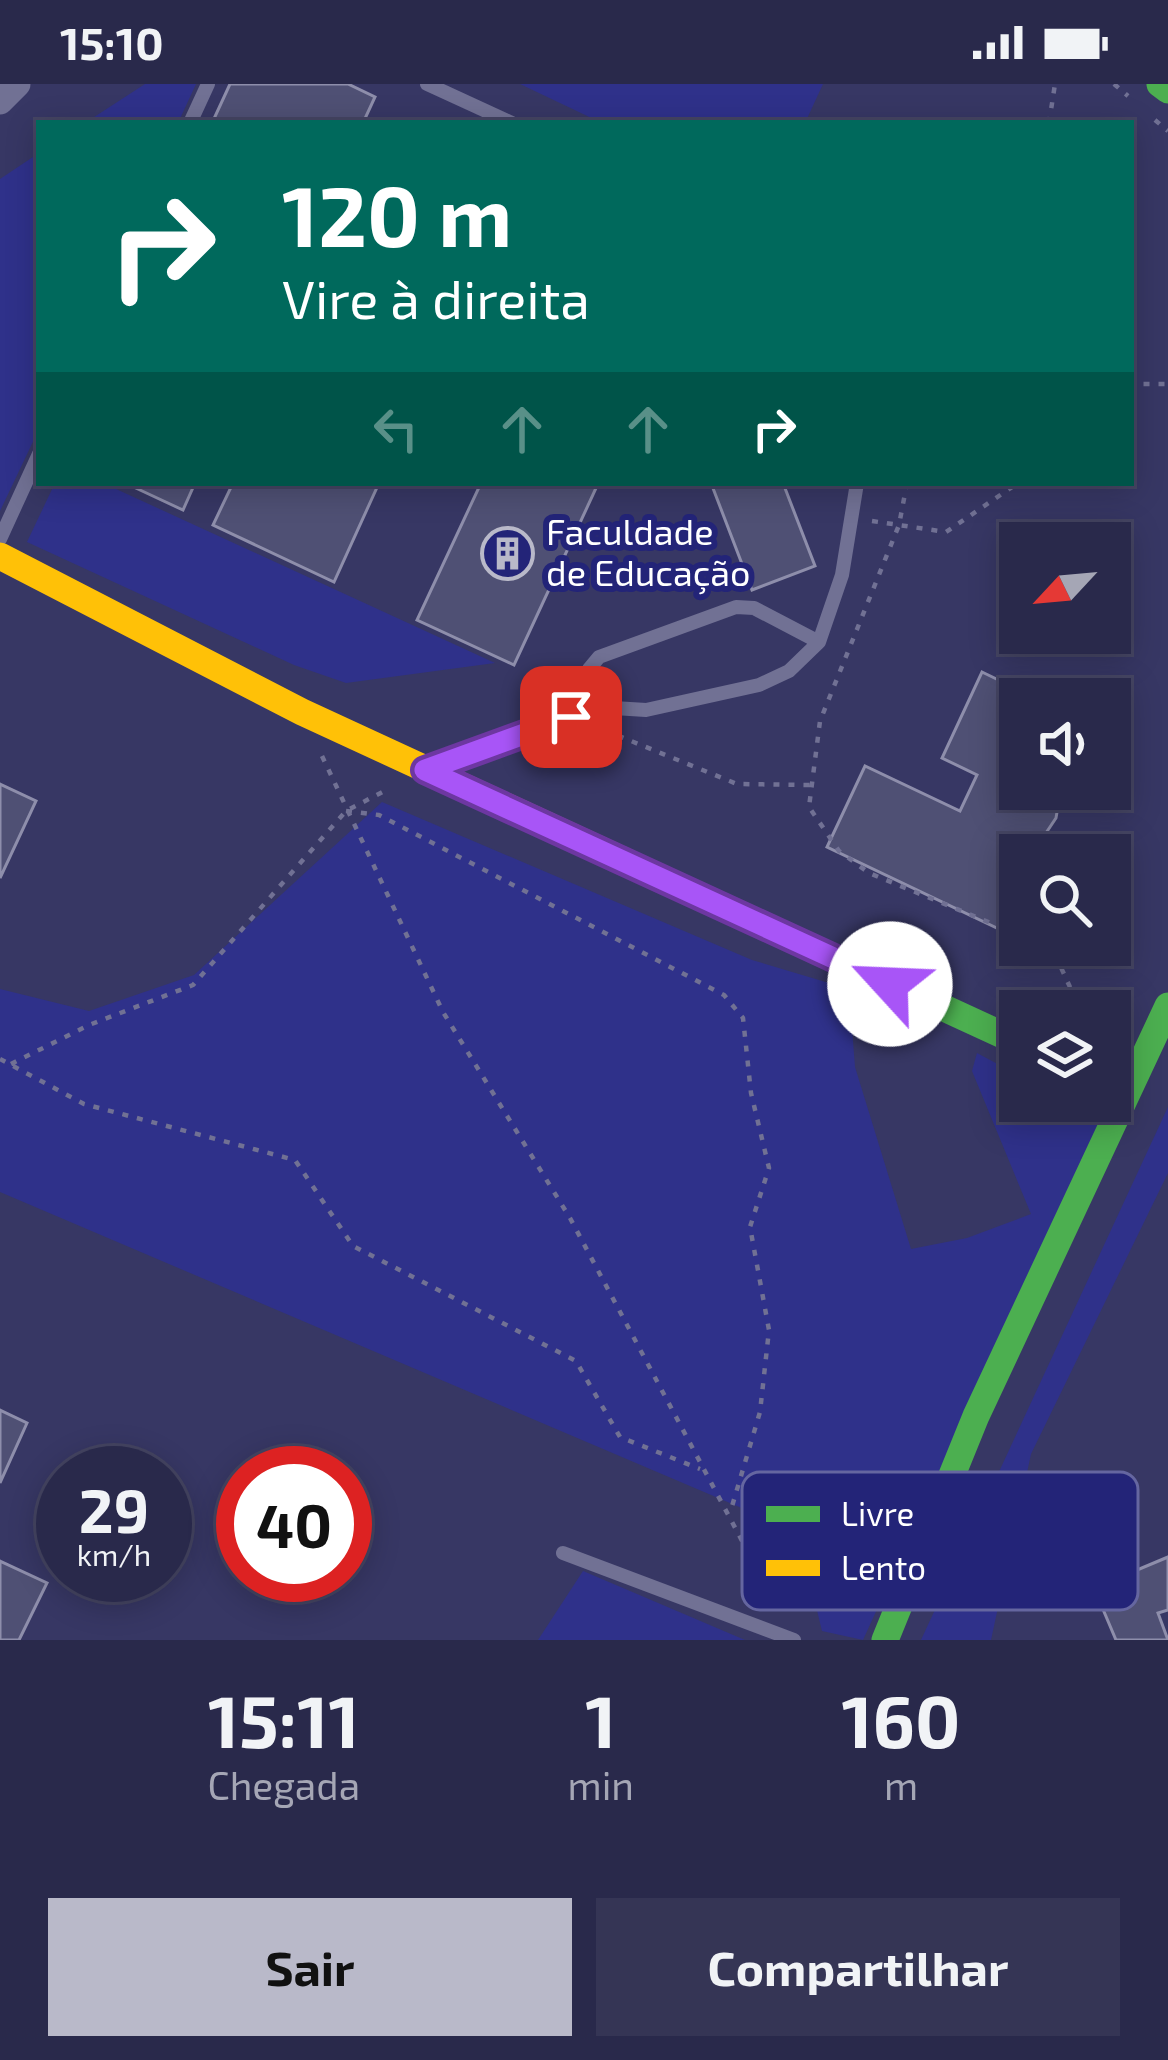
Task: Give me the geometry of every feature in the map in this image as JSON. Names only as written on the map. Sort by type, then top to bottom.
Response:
[{"type":"street","points":[[0,101],[17,84]]},
{"type":"street","points":[[1160,84],[1168,90]]},
{"type":"street","points":[[0,556],[302,712],[999,1033]]},
{"type":"street","points":[[1131,1068],[1168,1006]]},
{"type":"street","points":[[953,1472],[1104,1122]]},
{"type":"street","points":[[885,1640],[897,1610]]},
{"type":"lane","points":[[191,120],[208,84]]},
{"type":"lane","points":[[428,84],[506,120]]},
{"type":"lane","points":[[0,539],[36,461]]},
{"type":"lane","points":[[425,770],[598,707],[646,710],[758,685],[789,671],[819,642],[842,575],[857,486]]},
{"type":"lane","points":[[598,707],[589,669],[599,656],[736,607],[754,608],[819,642]]},
{"type":"lane","points":[[563,1553],[794,1640]]},
{"type":"path","points":[[1049,120],[1055,84]]},
{"type":"path","points":[[1134,387],[1168,384]]},
{"type":"path","points":[[906,486],[899,525],[820,721],[808,808],[839,850],[869,873],[999,926]]},
{"type":"path","points":[[852,518],[946,532],[1014,486]]},
{"type":"path","points":[[302,712],[443,1012],[570,1218],[700,1469],[742,1537]]},
{"type":"path","points":[[571,717],[737,784],[812,784]]},
{"type":"path","points":[[10,1064],[89,1025],[193,985],[346,811],[425,770]]},
{"type":"path","points":[[346,811],[379,815],[724,995],[743,1018],[751,1093],[769,1168],[750,1228],[770,1330],[760,1412],[742,1472]]},
{"type":"path","points":[[0,1059],[83,1104],[295,1160],[352,1246],[576,1361],[620,1438],[700,1469]]},
{"type":"path","points":[[730,1513],[742,1473]]},
{"type":"path","points":[[778,1610],[783,1619]]},
{"type":"shaded area","points":[[145,84],[196,84],[179,120],[90,120]]},
{"type":"shaded area","points":[[520,84],[823,84],[806,120],[596,120]]},
{"type":"shaded area","points":[[36,155],[36,435],[0,511],[0,179]]},
{"type":"shaded area","points":[[54,486],[110,486],[495,663],[346,683],[294,665],[27,542]]},
{"type":"shaded area","points":[[382,802],[752,960],[849,989],[855,1067],[911,1249],[967,1238],[1031,1214],[972,1071],[977,1053],[999,1065],[999,1122],[1100,1122],[940,1472],[742,1472],[742,1508],[0,1192],[0,989],[89,1011],[194,975]]},
{"type":"shaded area","points":[[1168,1107],[1168,1173],[1031,1454],[1027,1472],[999,1472]]},
{"type":"shaded area","points":[[583,1571],[745,1640],[538,1640]]},
{"type":"shaded area","points":[[817,1610],[877,1610],[863,1640],[822,1631]]},
{"type":"shaded area","points":[[935,1610],[997,1610],[991,1640],[921,1640]]},
{"type":"building","points":[[230,84],[348,84],[375,97],[364,120],[213,120]]},
{"type":"building","points":[[131,486],[194,486],[183,510]]},
{"type":"building","points":[[232,486],[378,486],[334,582],[213,525]]},
{"type":"building","name":"Faculdade de Educação","points":[[480,486],[597,486],[514,665],[417,620]]},
{"type":"building","name":"Faculdade de Educação","points":[[712,486],[784,486],[815,566],[752,590]]},
{"type":"building","points":[[982,672],[999,680],[999,810],[1057,810],[1045,834],[999,834],[999,929],[827,847],[865,766],[960,811],[977,775],[942,758]]},
{"type":"building","points":[[0,784],[36,801],[0,878]]},
{"type":"building","points":[[0,1410],[27,1423],[0,1483]]},
{"type":"building","points":[[1168,1557],[1168,1610],[1158,1613],[1168,1640],[1116,1640],[1103,1610],[1138,1610],[1138,1570]]},
{"type":"building","points":[[0,1561],[36,1578],[38,1602],[19,1640],[0,1640]]},
{"type":"traffic: fast","points":[[1160,84],[1168,90]]},
{"type":"traffic: fast","points":[[629,863],[999,1033]]},
{"type":"traffic: fast","points":[[953,1472],[1168,1006]]},
{"type":"traffic: fast","points":[[885,1640],[897,1610]]},
{"type":"traffic: slow","points":[[0,556],[302,712],[629,863]]},
{"type":"place","name":"Faculdade de Educação","points":[[507,553]]},
{"type":"route","points":[[571,717],[425,770],[890,984]]}]
